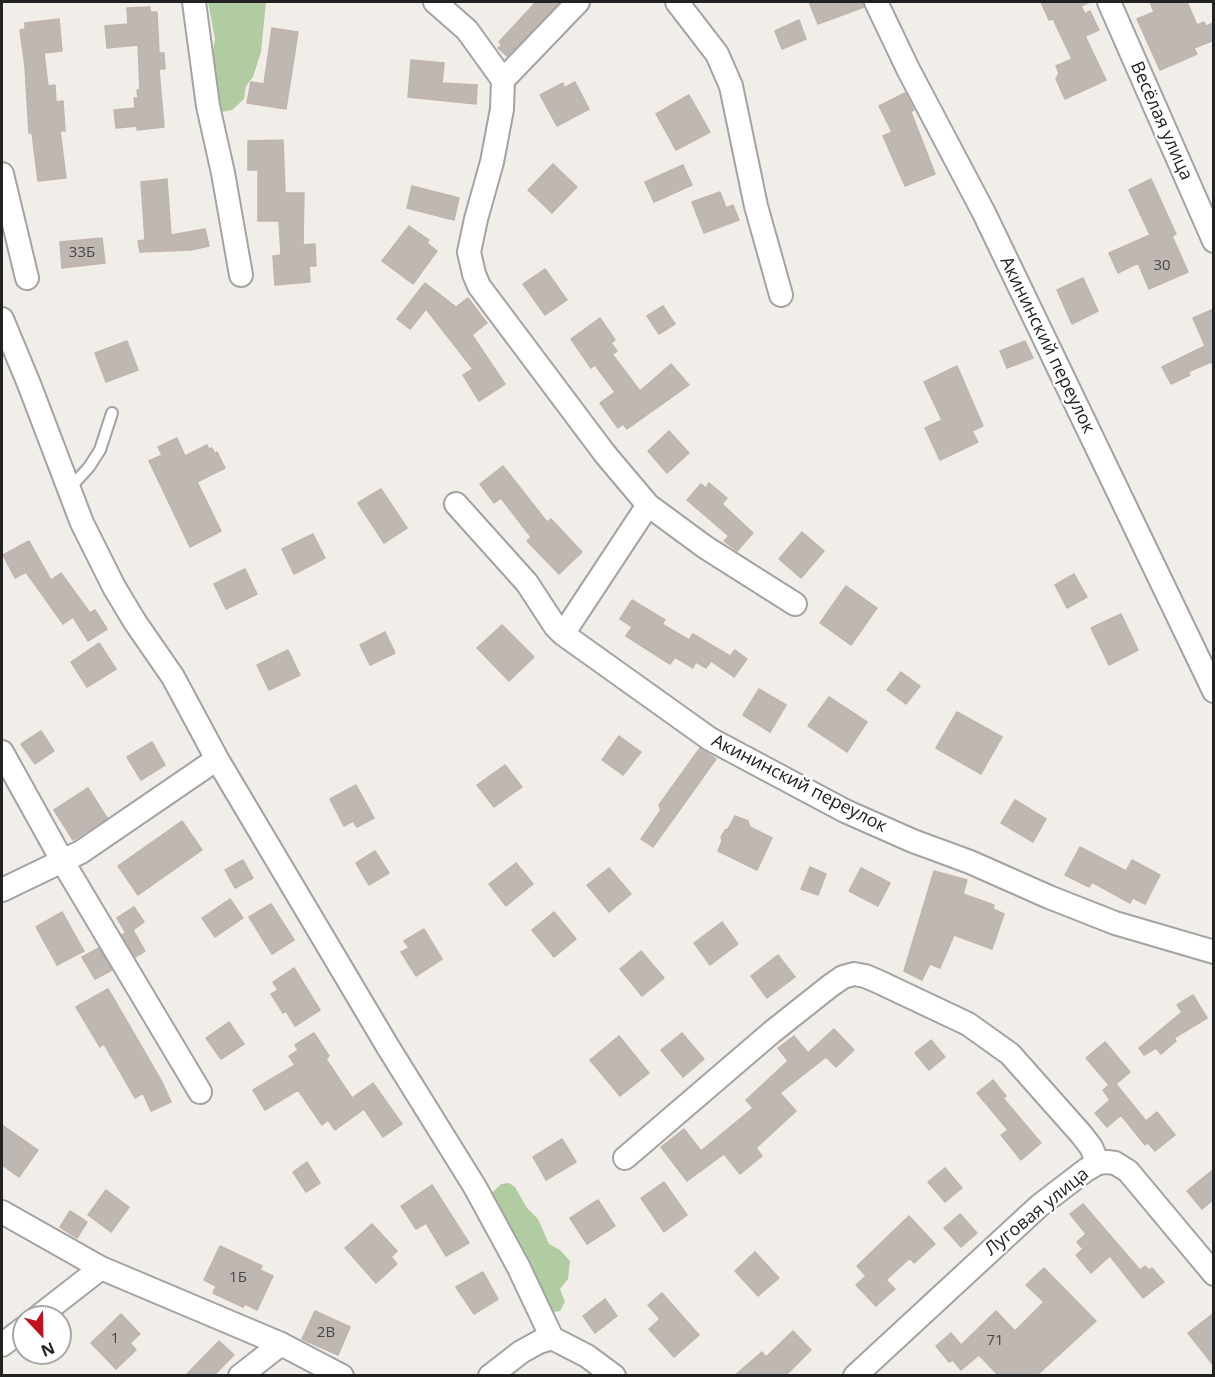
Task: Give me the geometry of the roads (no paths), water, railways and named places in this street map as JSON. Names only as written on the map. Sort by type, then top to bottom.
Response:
[{"type":"street","points":[[194,2],[208,106],[223,173],[241,275]]},
{"type":"street","points":[[435,2],[467,30],[502,80],[502,109],[492,162],[471,241],[470,252],[479,286],[605,454],[648,505],[705,547],[795,604]]},
{"type":"street","points":[[502,80],[578,2]]},
{"type":"street","points":[[677,2],[717,54],[731,86],[756,206],[781,295]]},
{"type":"street","name":"Акининский переулок","points":[[876,2],[908,69],[984,213],[1214,691]]},
{"type":"street","name":"Весёлая улица","points":[[1109,2],[1214,241]]},
{"type":"street","points":[[2,174],[27,278]]},
{"type":"street","points":[[2,319],[82,524],[114,587],[172,677],[217,759],[388,1047],[476,1187],[518,1266],[552,1338],[587,1356],[614,1376]]},
{"type":"street","name":"Акининский переулок","points":[[456,504],[527,583],[555,626],[563,634],[710,739],[845,811],[912,841],[1115,922],[1214,952]]},
{"type":"street","points":[[563,634],[648,505]]},
{"type":"street","points":[[2,752],[63,862],[200,1092]]},
{"type":"street","points":[[2,890],[63,862],[217,759]]},
{"type":"street","points":[[625,1158],[772,1032],[830,986],[843,977],[854,974],[877,981],[961,1021],[1010,1054],[1081,1134],[1091,1147],[1098,1163]]},
{"type":"street","name":"Луговая улица","points":[[855,1376],[1039,1206],[1098,1163],[1115,1163],[1128,1171],[1214,1274]]},
{"type":"street","points":[[2,1212],[101,1268],[281,1344],[342,1376]]},
{"type":"street","points":[[53,1305],[101,1268]]},
{"type":"street","points":[[490,1376],[521,1352],[538,1342],[552,1338]]},
{"type":"street","points":[[240,1376],[281,1344]]},
{"type":"lane","points":[[69,489],[89,467],[100,450],[112,413]]}]
